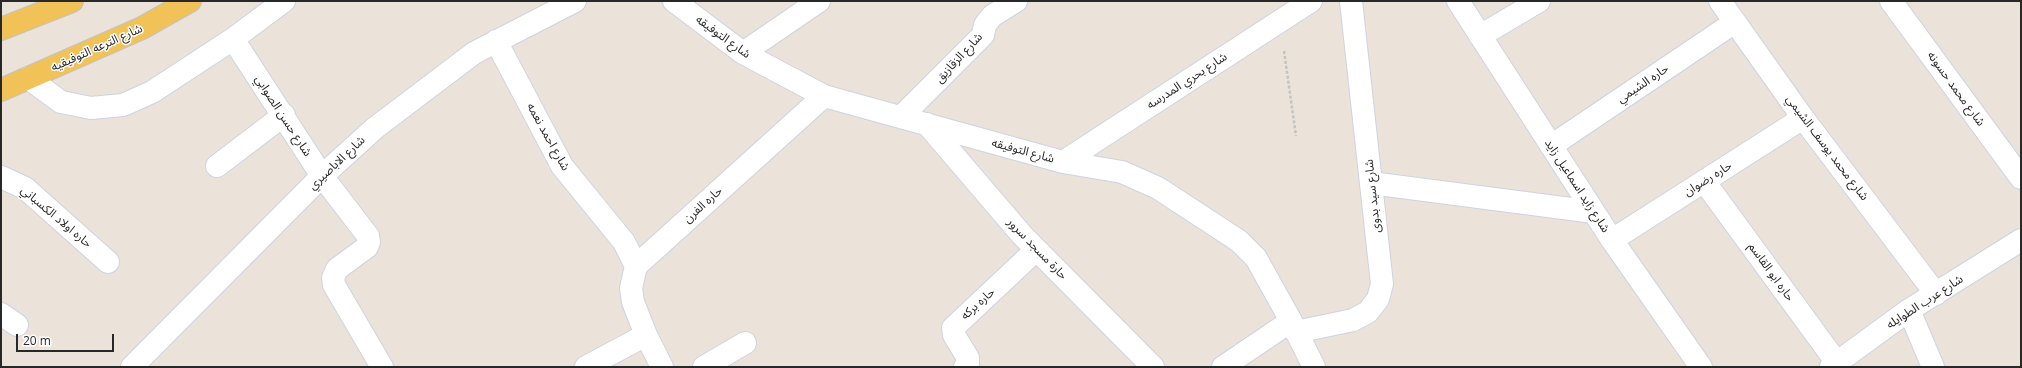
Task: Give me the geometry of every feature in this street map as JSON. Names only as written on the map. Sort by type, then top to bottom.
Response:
[{"type":"main road","points":[[1,29],[72,1]]},
{"type":"main road","name":"شارع الترعه التوفيقيه","points":[[1,90],[142,28],[190,1]]},
{"type":"street","points":[[28,78],[61,102],[91,108],[123,105],[152,92],[233,39],[284,1]]},
{"type":"street","name":"شارع الاباصيري","points":[[132,367],[322,176],[375,128],[474,53],[575,1]]},
{"type":"street","name":"شارع التوفيقه","points":[[674,1],[742,53],[824,96],[1063,162],[1122,172],[1158,188],[1239,241],[1256,258],[1314,367]]},
{"type":"street","points":[[742,53],[819,1]]},
{"type":"street","name":"شارع الزقازيق","points":[[901,117],[983,35],[986,25],[992,16],[1016,1]]},
{"type":"street","name":"شارع بحري المدرسه","points":[[1063,162],[1311,1]]},
{"type":"street","name":"شارع سيد بدوى","points":[[1294,327],[1353,320],[1368,312],[1378,299],[1382,284],[1351,1]]},
{"type":"street","name":"شارع زايد اسماعيل زايد","points":[[1458,1],[1612,240],[1701,367]]},
{"type":"street","points":[[1480,36],[1539,1]]},
{"type":"street","name":"شارع محمد يوسف الشيمي","points":[[1720,1],[1803,118],[1936,294]]},
{"type":"street","name":"شارع محمد حسونه","points":[[1891,1],[2021,178]]},
{"type":"street","name":"حاره الشيمي","points":[[1551,146],[1735,22]]},
{"type":"street","name":"شارع حسن الصوابي","points":[[233,39],[284,115],[322,176],[368,236],[369,242],[367,247],[336,269],[333,278],[334,285],[382,367]]},
{"type":"street","name":"شارع احمد نعمه","points":[[496,41],[562,166],[624,242],[636,266]]},
{"type":"street","name":"حاره الفرن","points":[[636,266],[824,96]]},
{"type":"street","points":[[217,166],[284,115]]},
{"type":"street","name":"حاره رضوان","points":[[1612,240],[1803,118]]},
{"type":"street","name":"حارة مسجد سرور","points":[[927,124],[1036,250],[1153,367]]},
{"type":"street","name":"حاره اولاد الكسباني","points":[[1,177],[25,188],[108,262]]},
{"type":"street","name":"حاره ابو القاسم","points":[[1704,181],[1834,365]]},
{"type":"street","points":[[1371,182],[1594,212]]},
{"type":"street","name":"شارع عرب الطوايله","points":[[1834,365],[1909,310],[2021,240]]},
{"type":"street","name":"حاره بركه","points":[[965,367],[968,364],[968,358],[954,335],[953,328],[1036,250]]},
{"type":"street","points":[[636,266],[631,288],[633,302],[646,335],[662,367]]},
{"type":"street","points":[[1909,310],[1933,367]]},
{"type":"street","points":[[1223,367],[1294,327]]},
{"type":"street","points":[[586,367],[646,335]]},
{"type":"street","points":[[704,367],[745,343]]},
{"type":"path","points":[[1280,21],[1296,136]]}]
